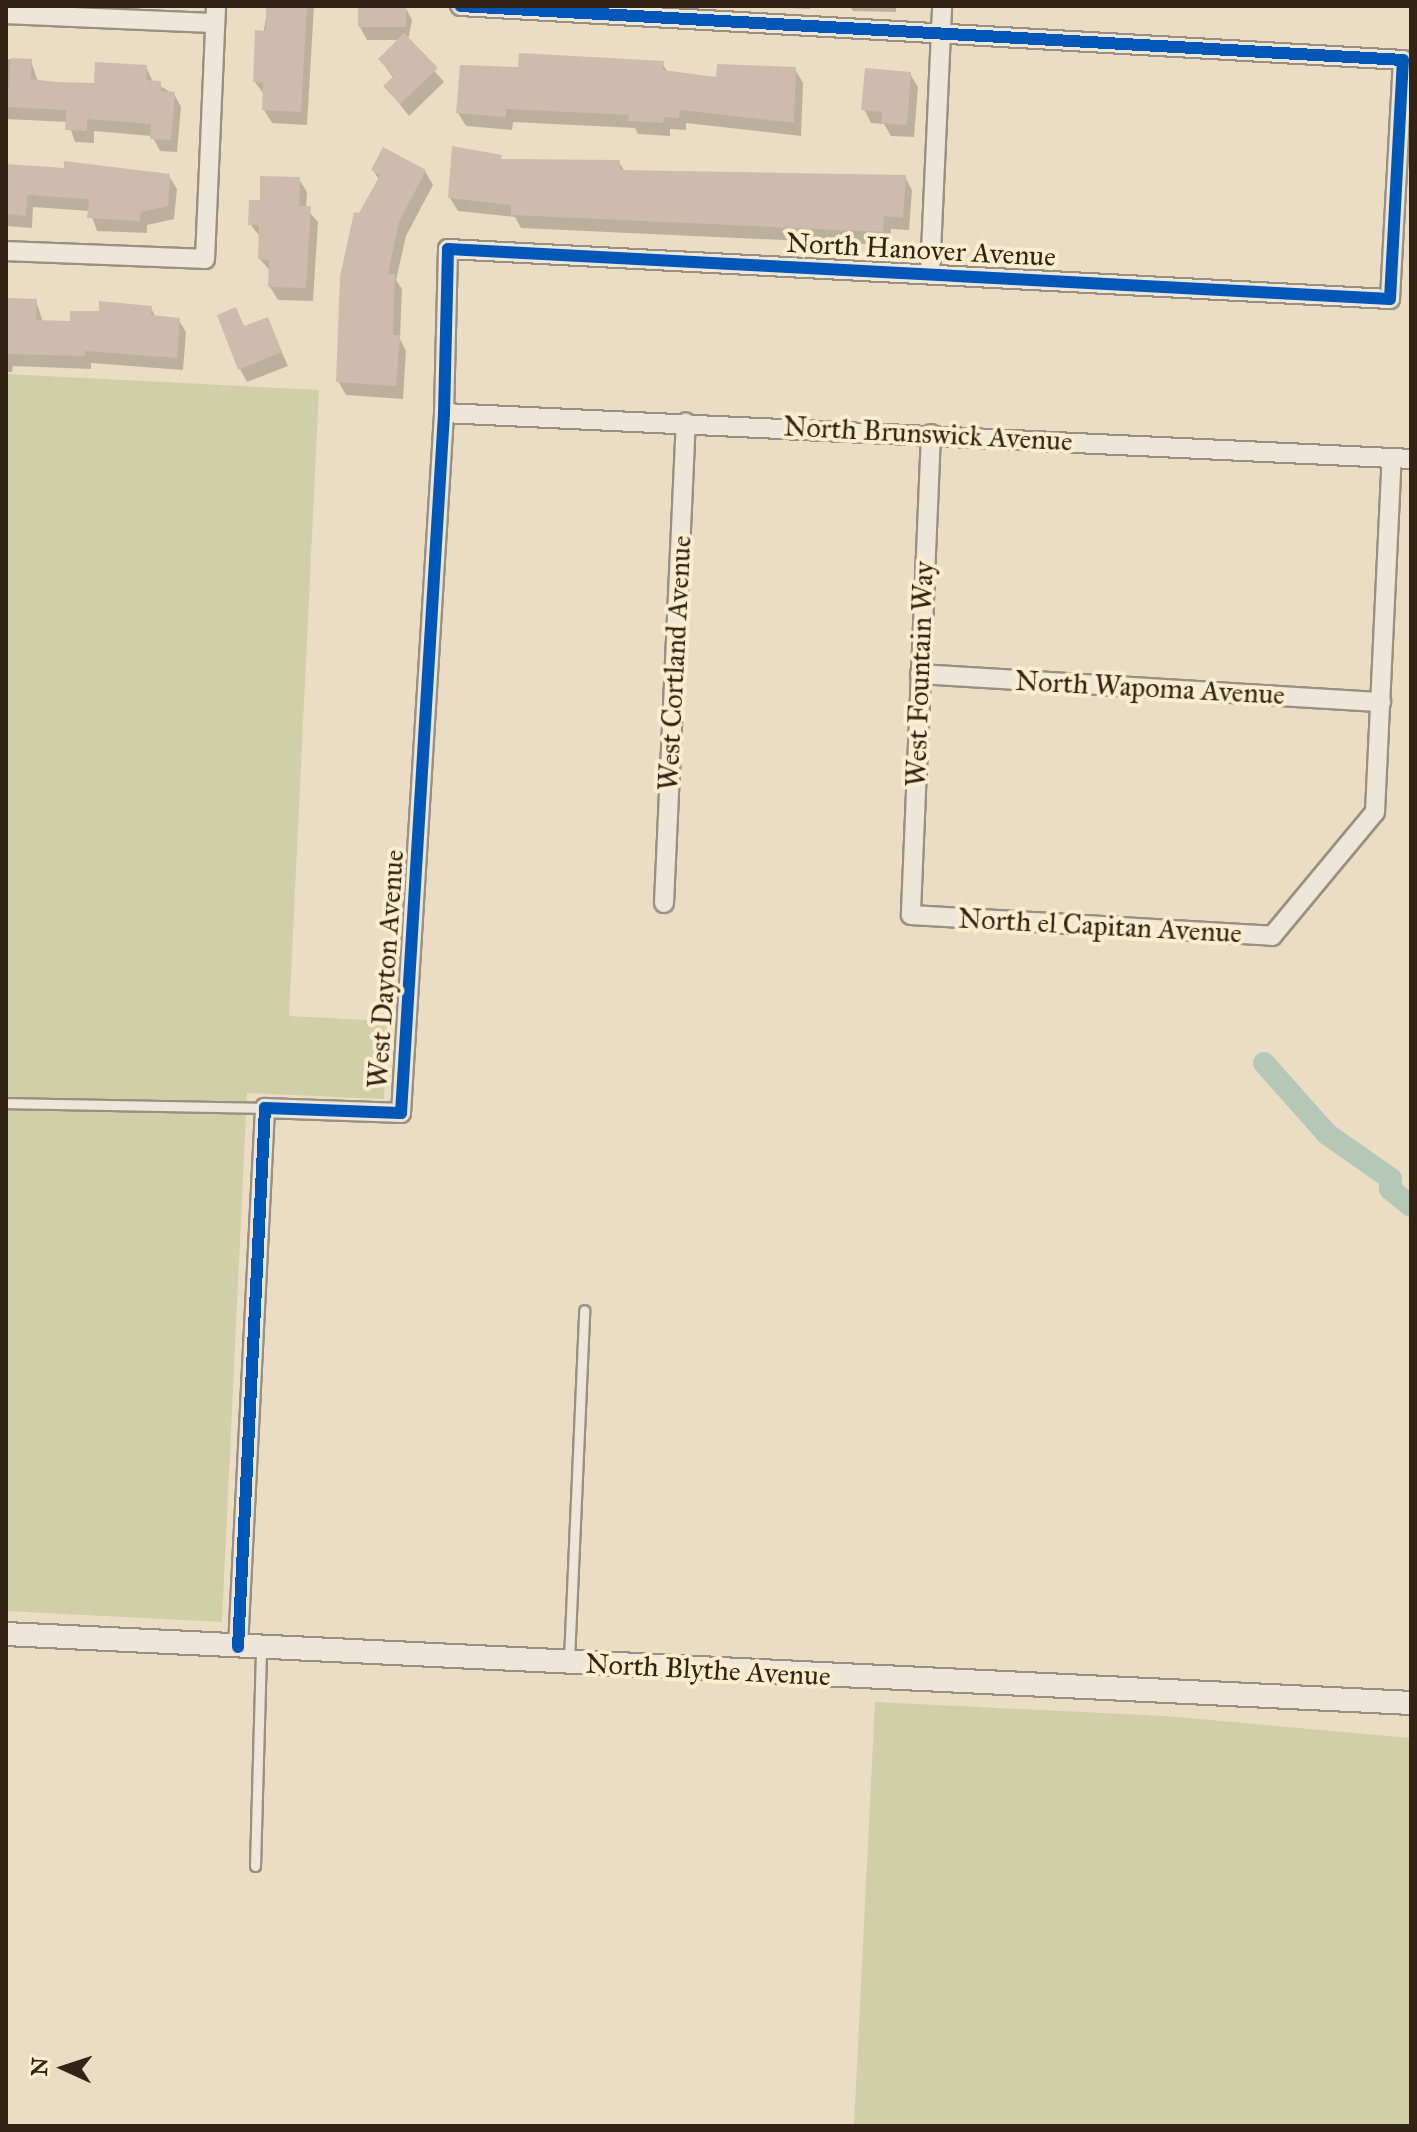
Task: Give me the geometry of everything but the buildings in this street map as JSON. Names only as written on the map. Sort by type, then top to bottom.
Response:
[{"type":"street","points":[[930,274],[942,6]]},
{"type":"street","points":[[461,7],[710,14],[940,35]]},
{"type":"street","points":[[6,14],[216,15],[205,259],[6,251]]},
{"type":"street","name":"North Hanover Avenue","points":[[448,249],[1390,299],[1403,60],[940,35]]},
{"type":"street","name":"West Dayton Avenue","points":[[265,1108],[401,1113],[444,413],[448,249]]},
{"type":"street","name":"North Brunswick Avenue","points":[[444,413],[1402,459]]},
{"type":"street","name":"West Cortland Avenue","points":[[664,903],[686,423]]},
{"type":"street","name":"West Fountain Way","points":[[911,915],[931,434]]},
{"type":"street","points":[[1381,702],[1402,459]]},
{"type":"street","name":"North Wapoma Avenue","points":[[920,674],[1381,702]]},
{"type":"street","name":"North el Capitan Avenue","points":[[911,915],[1272,936],[1375,812],[1381,702]]},
{"type":"street","points":[[238,1647],[265,1108]]},
{"type":"street","name":"North Blythe Avenue","points":[[6,1634],[1411,1703]]},
{"type":"lane","points":[[6,1103],[265,1108]]},
{"type":"lane","points":[[569,1663],[584,1310]]},
{"type":"lane","points":[[255,1866],[261,1648]]},
{"type":"green space","points":[[6,374],[319,390],[289,1016],[388,1021],[384,1099],[247,1093],[222,1622],[6,1611]]},
{"type":"green space","points":[[875,1702],[1165,1716],[1411,1738],[1411,2126],[854,2126]]},
{"type":"waterway","points":[[1264,1063],[1327,1134],[1391,1179],[1390,1189],[1411,1206]]},
{"type":"cycle path","points":[[238,1647],[265,1108],[401,1113],[444,413],[448,249],[1390,299],[1403,60],[461,6]]}]
